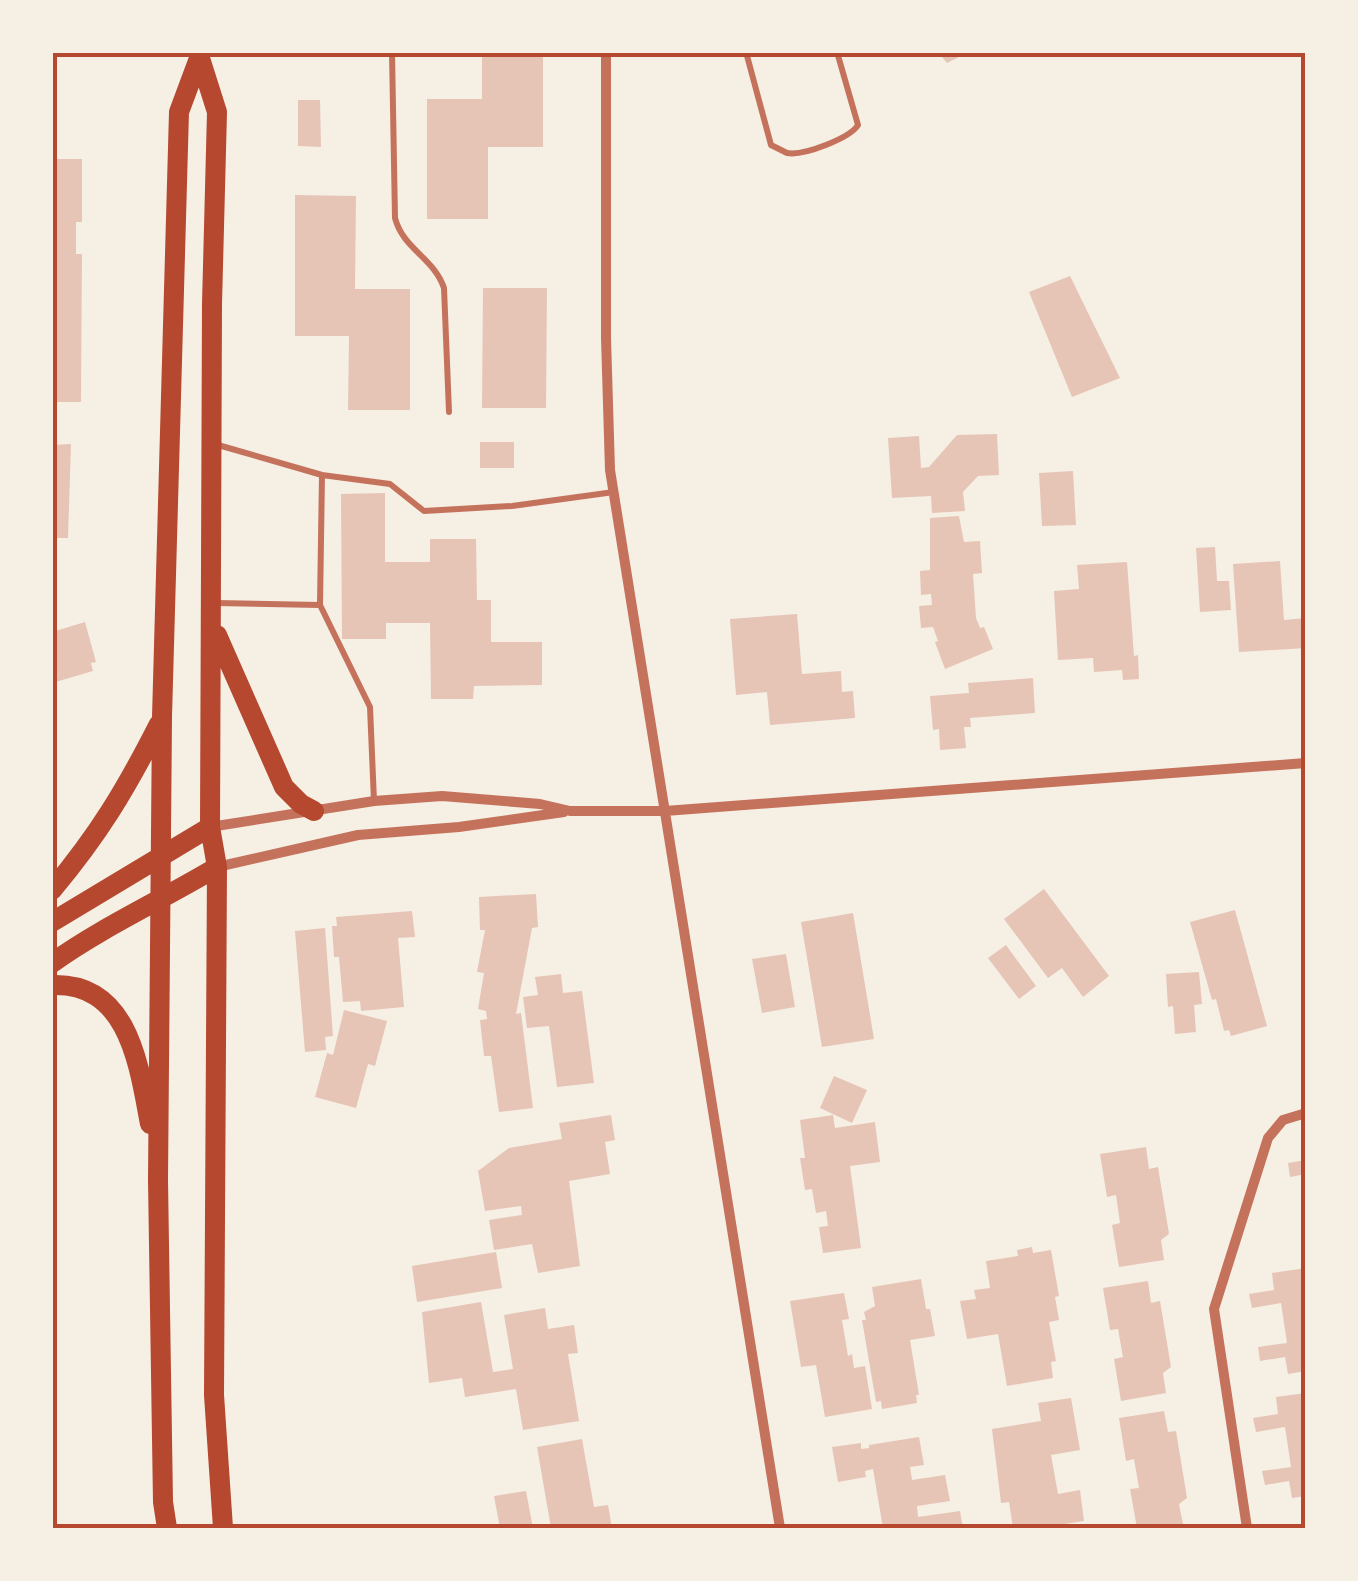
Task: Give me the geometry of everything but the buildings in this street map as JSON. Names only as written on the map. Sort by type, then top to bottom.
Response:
[{"type":"main road","points":[[198,57],[217,112],[210,827],[216,867],[214,1395],[223,1528]]},
{"type":"main road","points":[[167,1528],[162,1474],[158,1180],[162,718],[179,112],[198,57]]},
{"type":"main road","points":[[212,614],[284,787],[301,804],[314,810]]},
{"type":"main road","points":[[52,890],[96,838],[162,718]]},
{"type":"main road","points":[[52,922],[210,827]]},
{"type":"main road","points":[[52,963],[88,938],[216,867]]},
{"type":"main road","points":[[52,985],[80,986],[94,992],[114,1010],[124,1028],[141,1078],[158,1180]]},
{"type":"street","points":[[606,52],[608,448],[780,1528]]},
{"type":"street","points":[[210,827],[374,801],[458,796],[570,810],[665,812],[1306,763]]},
{"type":"street","points":[[216,867],[358,836],[540,818],[570,810]]},
{"type":"street","points":[[1247,1528],[1214,1310],[1268,1138],[1283,1120],[1306,1114]]},
{"type":"lane","points":[[392,52],[395,218],[403,240],[430,262],[444,288],[449,412]]},
{"type":"lane","points":[[746,52],[771,145],[786,153],[802,152],[852,134],[858,125],[838,52]]},
{"type":"lane","points":[[212,444],[322,475],[390,484],[399,488],[413,505],[436,512],[614,492]]},
{"type":"lane","points":[[322,475],[320,605],[370,707],[374,801]]},
{"type":"lane","points":[[212,614],[320,605]]}]
